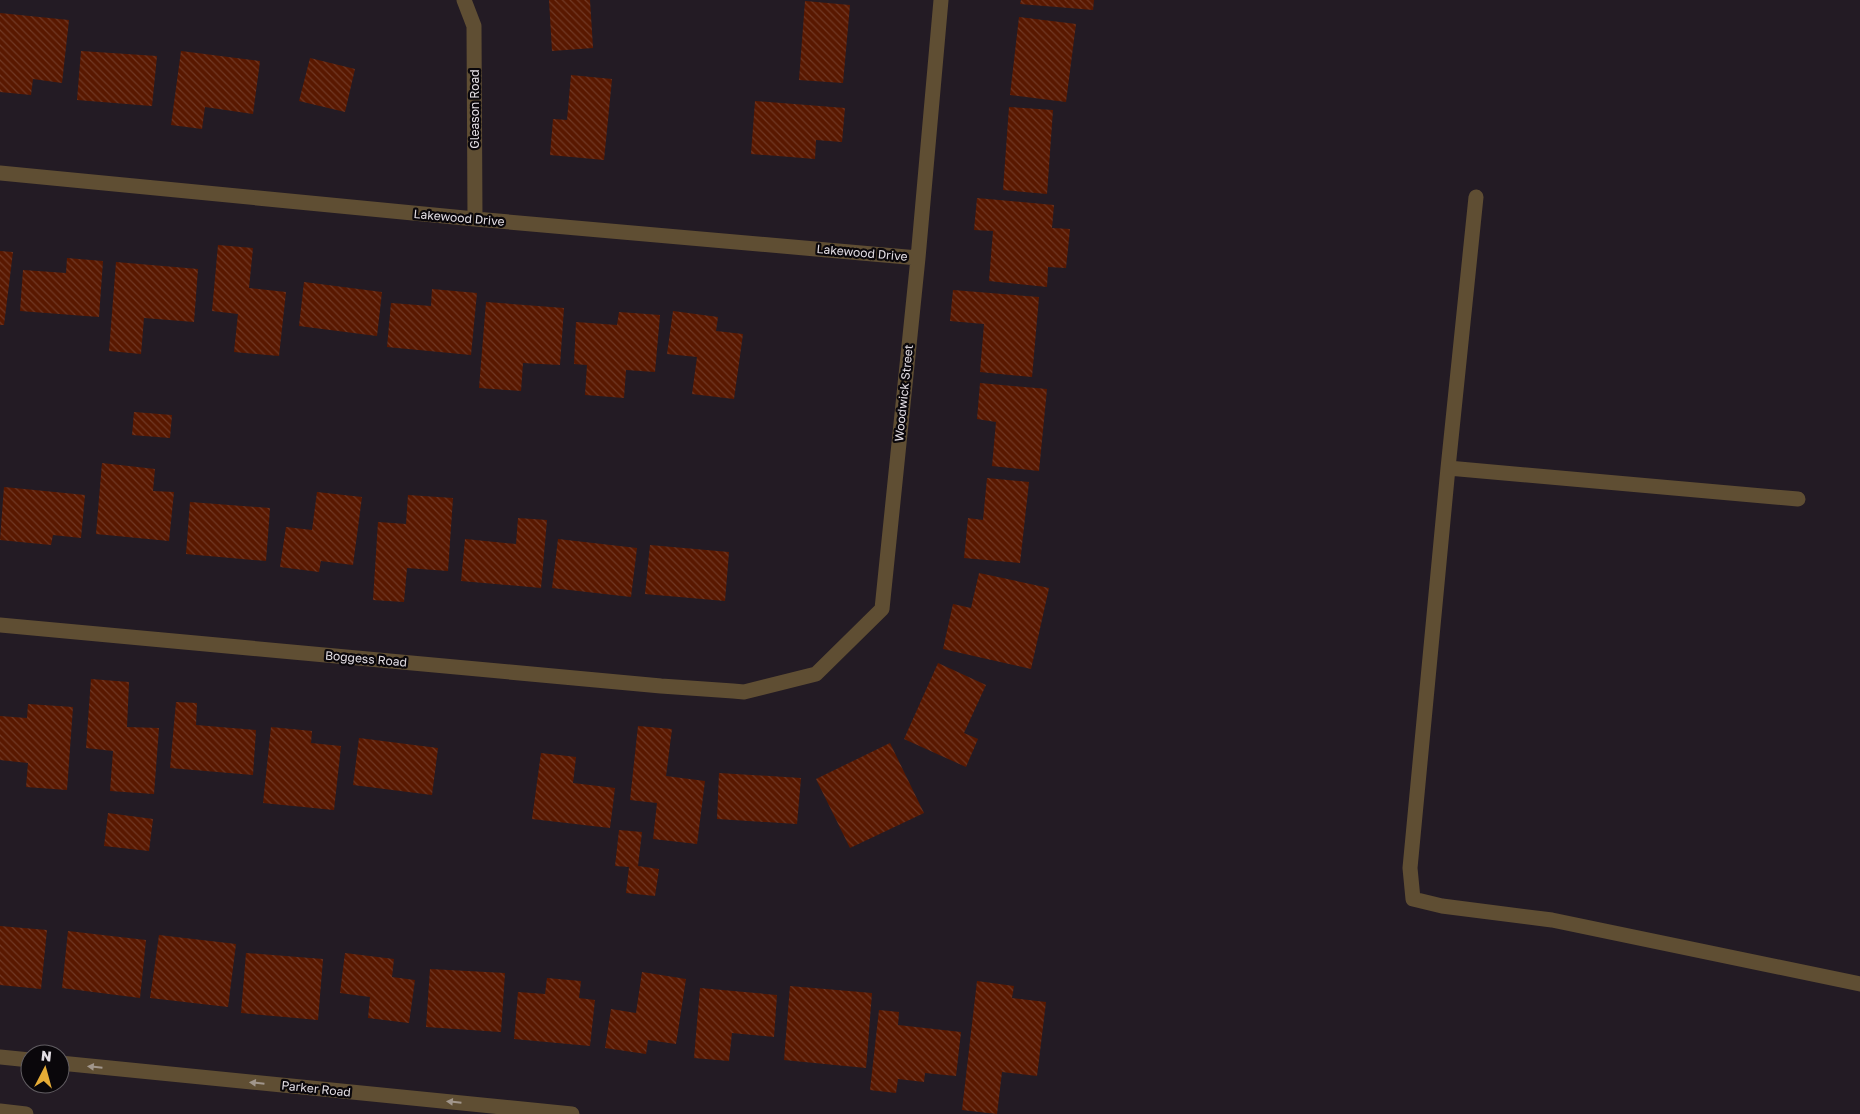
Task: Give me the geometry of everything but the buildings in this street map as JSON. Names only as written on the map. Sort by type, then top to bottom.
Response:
[{"type":"street","name":"Gleason Road","points":[[464,0],[474,26],[476,219]]},
{"type":"street","name":"Woodwick Street","points":[[733,691],[744,692],[816,674],[882,609],[942,0]]},
{"type":"street","name":"Lakewood Drive","points":[[0,173],[476,219],[918,258]]},
{"type":"street","points":[[1476,197],[1410,868],[1413,899],[1442,906],[1552,920],[1860,984]]},
{"type":"street","points":[[1448,468],[1798,499]]},
{"type":"street","name":"Boggess Road","points":[[0,625],[733,691]]},
{"type":"street","points":[[0,1057],[20,1059]]},
{"type":"street","name":"Parker Road","points":[[70,1064],[474,1109],[572,1114]]},
{"type":"street","points":[[0,1111],[26,1114]]}]
